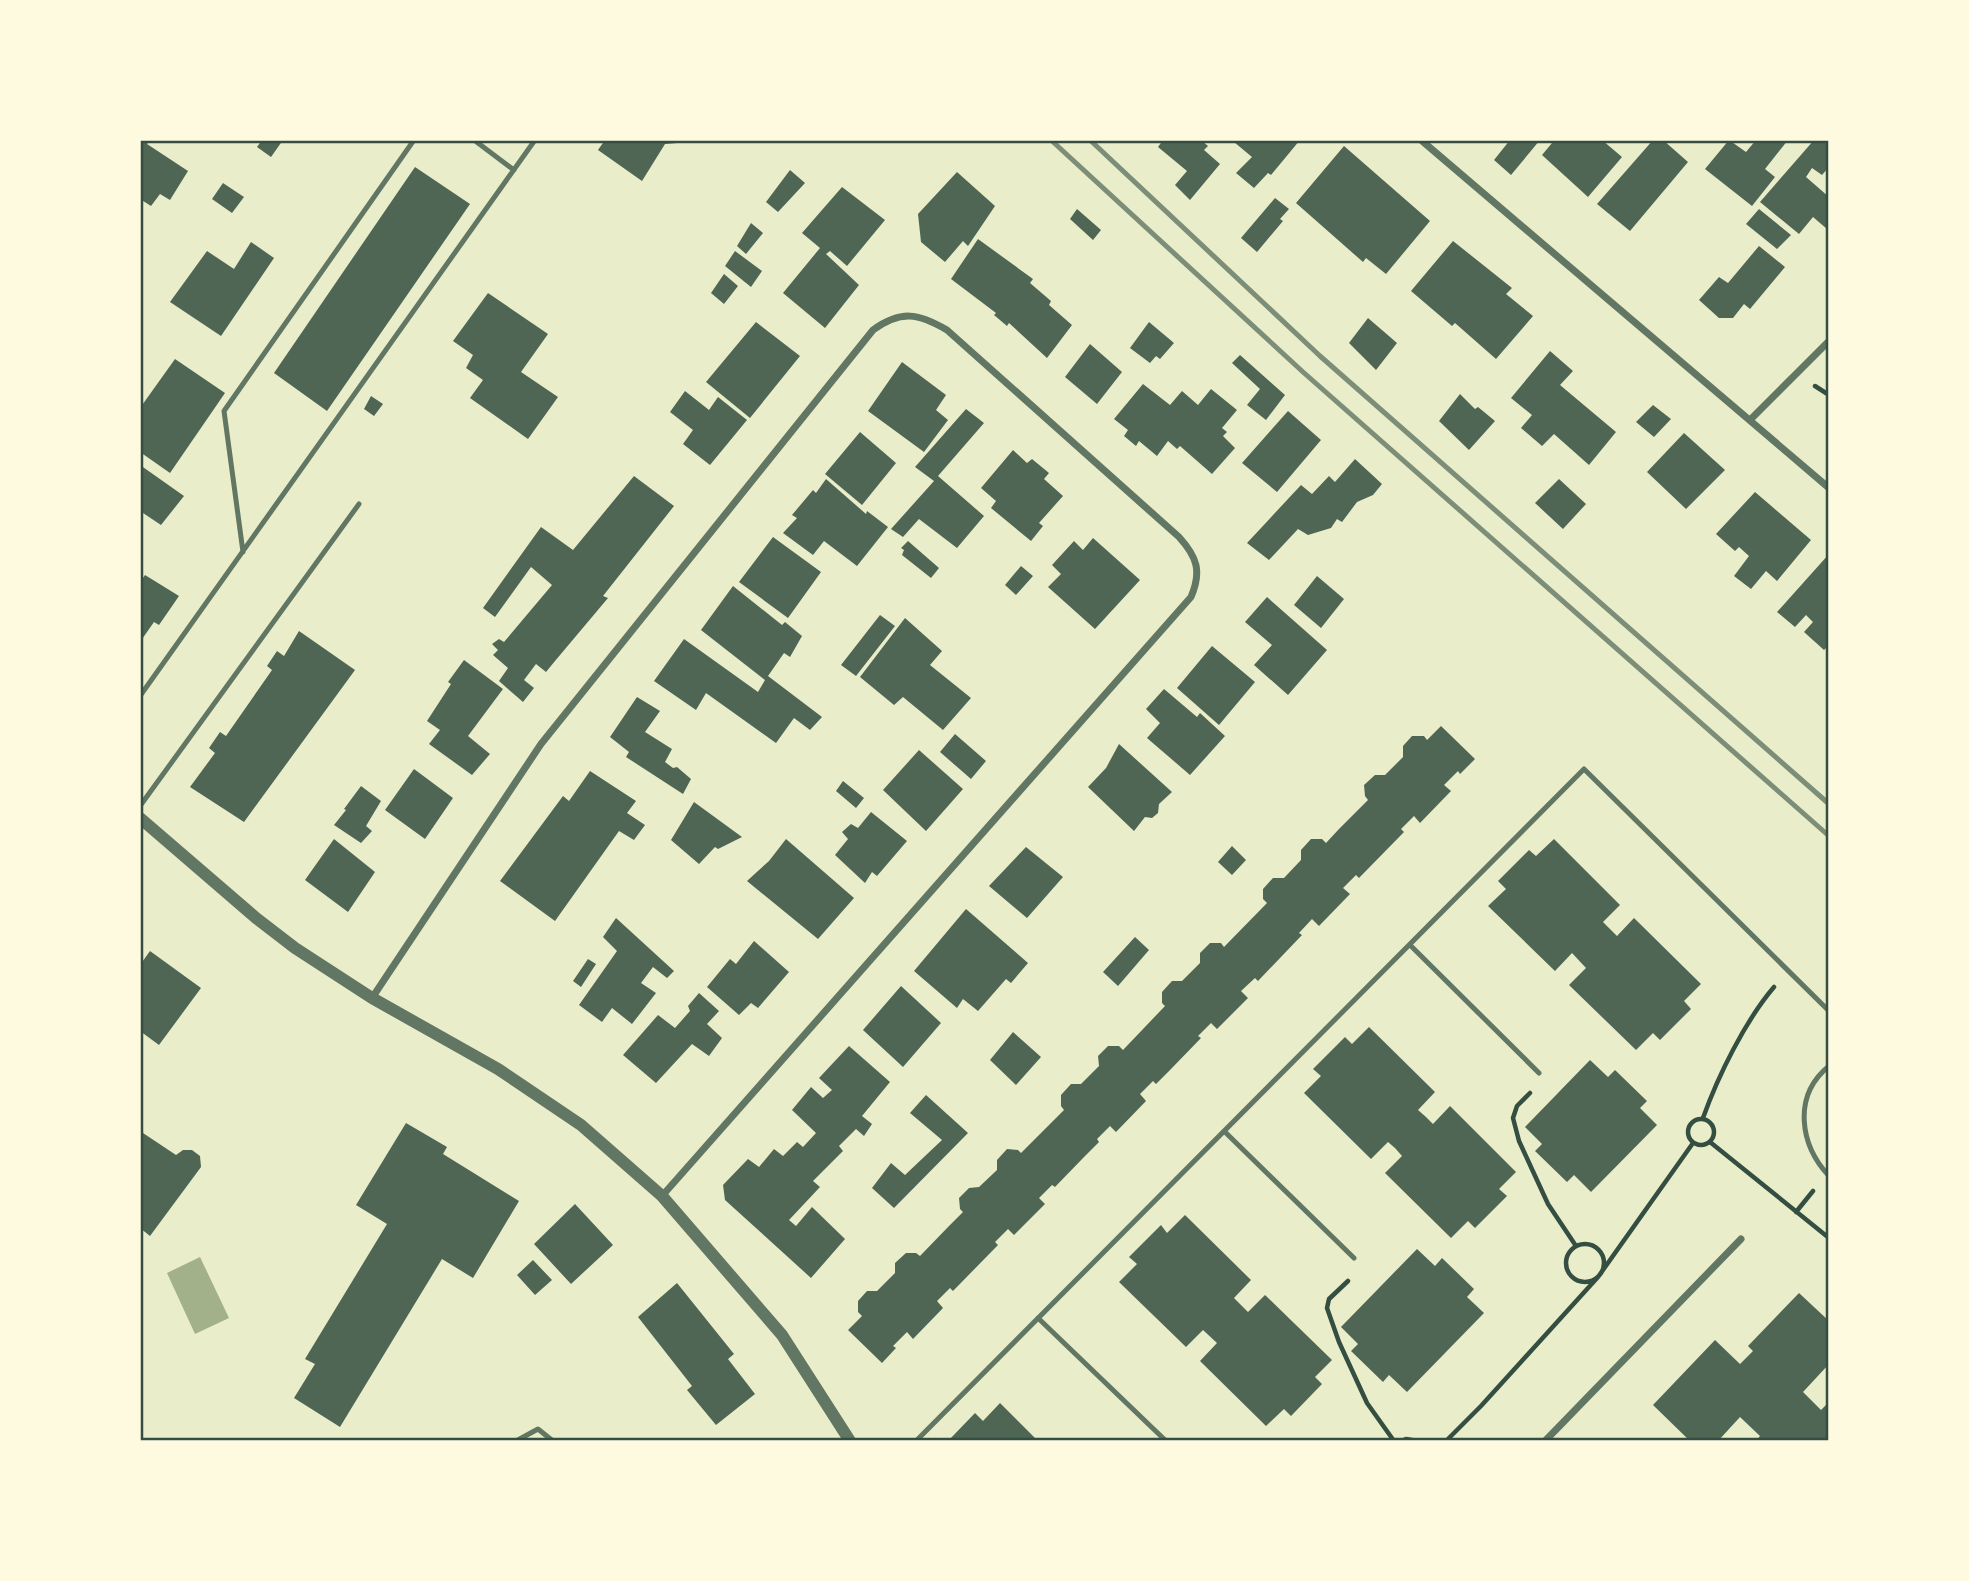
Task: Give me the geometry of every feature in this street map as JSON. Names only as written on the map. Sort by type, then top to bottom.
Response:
[{"type":"street","points":[[1421,140],[1829,488]]},
{"type":"street","points":[[372,998],[541,744],[873,330],[888,319],[909,315],[929,320],[947,330],[1179,537],[1191,550],[1197,564],[1197,583],[1191,597],[662,1196]]},
{"type":"street","points":[[1751,419],[1829,341]]},
{"type":"street","points":[[140,818],[275,933],[372,998],[498,1069],[581,1125],[662,1196],[782,1335],[850,1441]]},
{"type":"street","points":[[1545,1441],[1741,1239]]},
{"type":"lane","points":[[243,552],[224,411],[414,140]]},
{"type":"lane","points":[[474,140],[514,170]]},
{"type":"lane","points":[[140,696],[535,140]]},
{"type":"lane","points":[[140,806],[359,504]]},
{"type":"lane","points":[[916,1441],[1584,769],[1829,1011]]},
{"type":"lane","points":[[1410,945],[1539,1073]]},
{"type":"lane","points":[[1829,1066],[1811,1088],[1805,1109],[1804,1131],[1810,1152],[1829,1176]]},
{"type":"lane","points":[[1224,1131],[1354,1258]]},
{"type":"lane","points":[[1038,1318],[1166,1441]]},
{"type":"lane","points":[[516,1441],[538,1429],[553,1441]]},
{"type":"path","points":[[1703,1118],[1716,1082],[1760,1003],[1788,970]]},
{"type":"path","points":[[1539,1073],[1545,1077],[1517,1107],[1513,1118],[1519,1141],[1548,1204],[1576,1246]]},
{"type":"path","points":[[1703,1118],[1715,1127],[1710,1142],[1702,1146],[1693,1143],[1688,1135],[1688,1127],[1694,1119],[1703,1118]]},
{"type":"path","points":[[1710,1142],[1829,1238]]},
{"type":"path","points":[[1446,1441],[1598,1277],[1693,1143]]},
{"type":"path","points":[[1586,1244],[1596,1247],[1603,1257],[1604,1268],[1598,1277],[1586,1282],[1574,1279],[1566,1269],[1567,1256],[1576,1246],[1586,1244]]},
{"type":"path","points":[[1354,1258],[1362,1267],[1329,1298],[1327,1308],[1339,1342],[1367,1403],[1394,1441]]},
{"type":"path","points":[[1401,1441],[1418,1441]]},
{"type":"shaded area","points":[[200,1257],[229,1318],[195,1334],[167,1273]]},
{"type":"building","points":[[140,140],[150,140],[147,144],[188,171],[170,200],[160,194],[151,206],[140,199]]},
{"type":"building","points":[[262,140],[283,140],[271,157],[257,147]]},
{"type":"building","points":[[605,140],[690,142],[665,144],[642,181],[598,150]]},
{"type":"building","points":[[1163,140],[1201,140],[1208,146],[1204,150],[1220,164],[1190,200],[1175,185],[1187,171],[1158,147]]},
{"type":"building","points":[[1300,140],[1271,175],[1268,173],[1254,188],[1236,173],[1252,157],[1234,142]]},
{"type":"building","points":[[1510,140],[1540,140],[1511,175],[1494,160]]},
{"type":"building","points":[[1548,140],[1602,140],[1622,157],[1588,197],[1542,155],[1552,143]]},
{"type":"building","points":[[1653,140],[1663,140],[1688,162],[1630,231],[1597,204]]},
{"type":"building","points":[[1729,140],[1746,152],[1756,140],[1788,140],[1765,169],[1775,177],[1752,206],[1705,169]]},
{"type":"building","points":[[1814,140],[1829,140],[1829,167],[1822,175],[1812,168],[1806,177],[1829,197],[1829,227],[1827,229],[1813,217],[1799,234],[1760,202]]},
{"type":"building","points":[[1344,146],[1430,221],[1386,274],[1366,258],[1363,262],[1296,203]]},
{"type":"building","points":[[415,167],[470,204],[327,411],[274,373]]},
{"type":"building","points":[[790,170],[805,183],[778,212],[766,202]]},
{"type":"building","points":[[957,172],[995,206],[968,246],[963,241],[945,262],[921,242],[918,214]]},
{"type":"building","points":[[223,183],[244,197],[232,213],[212,199]]},
{"type":"building","points":[[842,187],[885,220],[847,266],[830,251],[826,254],[859,285],[825,328],[783,293],[820,248],[802,233]]},
{"type":"building","points":[[1275,198],[1289,209],[1280,219],[1283,221],[1257,252],[1241,238]]},
{"type":"building","points":[[1077,209],[1101,230],[1093,240],[1070,219]]},
{"type":"building","points":[[1759,209],[1791,235],[1777,249],[1746,224]]},
{"type":"building","points":[[751,223],[763,233],[746,254],[737,246]]},
{"type":"building","points":[[978,239],[1033,279],[1030,283],[1051,301],[1049,305],[1072,325],[1047,358],[1009,323],[1007,326],[994,315],[996,313],[951,279]]},
{"type":"building","points":[[1453,241],[1512,288],[1506,294],[1533,316],[1496,359],[1455,323],[1452,326],[1411,291]]},
{"type":"building","points":[[251,242],[274,258],[221,336],[170,302],[207,251],[234,269]]},
{"type":"building","points":[[1759,246],[1785,267],[1750,309],[1744,304],[1733,318],[1719,318],[1699,300],[1719,277],[1728,283]]},
{"type":"building","points":[[735,251],[762,271],[751,287],[725,266]]},
{"type":"building","points":[[724,274],[738,286],[724,304],[711,293]]},
{"type":"building","points":[[488,293],[548,334],[521,372],[558,397],[528,439],[470,398],[483,380],[466,368],[473,355],[453,341]]},
{"type":"building","points":[[1368,318],[1397,343],[1376,370],[1349,343]]},
{"type":"building","points":[[756,322],[800,356],[750,418],[706,382]]},
{"type":"building","points":[[1149,322],[1174,343],[1160,359],[1156,356],[1150,363],[1130,348]]},
{"type":"building","points":[[1090,344],[1122,372],[1097,404],[1065,377]]},
{"type":"building","points":[[1550,351],[1573,371],[1560,385],[1616,432],[1589,465],[1554,434],[1542,446],[1521,428],[1532,415],[1511,398]]},
{"type":"building","points":[[1240,355],[1285,395],[1266,420],[1247,405],[1260,389],[1232,363]]},
{"type":"building","points":[[175,359],[225,393],[170,473],[140,452],[140,408]]},
{"type":"building","points":[[902,362],[946,395],[936,410],[948,420],[924,452],[868,411]]},
{"type":"building","points":[[1143,384],[1170,405],[1182,391],[1198,405],[1211,389],[1237,410],[1222,428],[1227,432],[1223,436],[1235,448],[1212,474],[1180,446],[1177,449],[1168,441],[1157,456],[1139,441],[1136,446],[1124,436],[1128,430],[1114,419]]},
{"type":"building","points":[[685,391],[709,410],[718,397],[747,420],[710,465],[683,444],[693,430],[670,412]]},
{"type":"building","points":[[1460,394],[1475,409],[1478,407],[1495,421],[1469,450],[1439,421]]},
{"type":"building","points":[[371,396],[383,404],[374,416],[364,409]]},
{"type":"building","points":[[1653,405],[1671,419],[1654,437],[1636,422]]},
{"type":"building","points":[[966,409],[984,423],[938,476],[984,516],[957,548],[919,519],[903,537],[891,529],[934,481],[915,467]]},
{"type":"building","points":[[1288,411],[1321,440],[1277,492],[1242,463]]},
{"type":"building","points":[[860,432],[896,463],[862,505],[825,474]]},
{"type":"building","points":[[1684,433],[1725,470],[1686,509],[1647,472]]},
{"type":"building","points":[[1013,450],[1027,463],[1032,459],[1049,473],[1044,479],[1063,496],[1039,523],[1043,526],[1031,541],[991,508],[996,501],[981,488]]},
{"type":"building","points":[[1355,459],[1382,484],[1373,495],[1357,502],[1342,522],[1337,519],[1331,528],[1308,535],[1298,529],[1269,560],[1247,543],[1301,485],[1312,494],[1329,476],[1335,482]]},
{"type":"building","points":[[140,465],[184,496],[161,525],[140,511]]},
{"type":"building","points":[[634,476],[674,506],[603,596],[608,598],[546,672],[536,664],[524,680],[534,688],[523,702],[499,681],[508,668],[493,655],[498,650],[492,644],[499,639],[504,642],[552,585],[531,567],[495,617],[483,608],[541,527],[573,550]]},
{"type":"building","points":[[826,479],[866,514],[867,511],[888,527],[857,566],[824,541],[813,555],[783,533],[797,518],[792,515],[813,490],[816,493]]},
{"type":"building","points":[[1559,479],[1586,504],[1563,529],[1535,503]]},
{"type":"building","points":[[1755,492],[1811,540],[1777,581],[1766,571],[1751,589],[1734,576],[1749,556],[1739,547],[1735,551],[1716,534]]},
{"type":"building","points":[[773,537],[821,572],[788,618],[739,582]]},
{"type":"building","points":[[1093,538],[1140,580],[1095,629],[1048,587],[1061,574],[1052,565],[1074,541],[1083,550]]},
{"type":"building","points":[[908,541],[939,568],[931,578],[902,555],[904,550],[901,548]]},
{"type":"building","points":[[1829,554],[1829,645],[1824,650],[1804,632],[1813,622],[1806,615],[1795,627],[1777,612]]},
{"type":"building","points":[[1021,566],[1033,576],[1016,595],[1005,585]]},
{"type":"building","points":[[145,575],[179,596],[159,625],[154,622],[140,642],[140,582]]},
{"type":"building","points":[[1317,576],[1344,599],[1321,628],[1294,605]]},
{"type":"building","points":[[733,586],[782,625],[785,622],[802,636],[790,657],[784,653],[768,676],[822,717],[810,730],[794,718],[776,743],[706,693],[696,710],[654,681],[684,639],[758,692],[765,680],[701,630]]},
{"type":"building","points":[[1267,597],[1327,650],[1288,695],[1254,665],[1272,645],[1245,622]]},
{"type":"building","points":[[880,615],[895,626],[856,676],[841,665]]},
{"type":"building","points":[[905,618],[942,651],[930,665],[971,698],[943,730],[903,697],[894,705],[860,677]]},
{"type":"building","points":[[299,631],[355,670],[244,822],[190,787],[215,753],[209,748],[220,732],[226,736],[272,670],[267,666],[277,651],[284,656]]},
{"type":"building","points":[[1212,646],[1255,682],[1219,725],[1177,688]]},
{"type":"building","points":[[464,660],[503,689],[468,736],[490,754],[472,775],[429,744],[440,730],[427,721],[451,684],[448,682]]},
{"type":"building","points":[[1164,689],[1197,717],[1200,713],[1225,736],[1190,775],[1147,738],[1160,723],[1146,709]]},
{"type":"building","points":[[637,697],[660,711],[645,732],[672,749],[665,762],[673,768],[677,767],[691,779],[683,794],[626,757],[629,752],[610,737]]},
{"type":"building","points":[[1441,726],[1475,759],[1444,785],[1451,791],[1420,823],[1414,816],[1401,829],[1404,832],[1359,878],[1356,875],[1343,888],[1350,894],[1319,926],[1312,919],[1299,933],[1302,935],[1258,981],[1255,978],[1241,991],[1248,998],[1217,1029],[1211,1023],[1198,1036],[1201,1038],[1156,1084],[1153,1081],[1140,1094],[1146,1101],[1116,1132],[1110,1126],[1097,1139],[1099,1142],[1055,1187],[1052,1185],[1039,1198],[1045,1204],[1014,1235],[1008,1229],[995,1242],[998,1245],[953,1291],[950,1288],[937,1301],[943,1308],[913,1339],[907,1332],[893,1346],[896,1348],[882,1363],[848,1330],[862,1316],[858,1312],[858,1301],[867,1291],[877,1291],[895,1273],[895,1263],[906,1253],[920,1256],[963,1212],[959,1198],[969,1188],[979,1187],[997,1170],[997,1160],[1007,1149],[1021,1153],[1064,1110],[1061,1106],[1061,1095],[1071,1084],[1081,1084],[1099,1066],[1098,1056],[1108,1046],[1119,1046],[1123,1050],[1165,1006],[1162,1003],[1162,992],[1172,981],[1182,981],[1200,963],[1200,953],[1210,943],[1221,943],[1224,947],[1267,903],[1263,899],[1263,889],[1273,878],[1284,878],[1301,860],[1301,850],[1311,839],[1322,839],[1326,843],[1368,800],[1364,785],[1375,775],[1385,775],[1403,757],[1403,746],[1412,736],[1424,736],[1427,740]]},
{"type":"building","points":[[955,734],[986,761],[971,779],[940,752]]},
{"type":"building","points":[[1119,744],[1172,792],[1159,804],[1158,813],[1152,818],[1145,817],[1134,831],[1088,787],[1106,768]]},
{"type":"building","points":[[919,750],[963,789],[926,831],[883,790]]},
{"type":"building","points":[[414,769],[453,798],[425,839],[385,810]]},
{"type":"building","points":[[590,771],[636,801],[627,813],[645,825],[634,840],[619,831],[555,921],[500,881],[563,796],[569,801]]},
{"type":"building","points":[[843,781],[864,798],[856,808],[836,791]]},
{"type":"building","points":[[361,786],[381,801],[366,826],[372,831],[361,843],[334,825]]},
{"type":"building","points":[[694,802],[742,837],[718,849],[715,847],[699,864],[671,840]]},
{"type":"building","points":[[871,812],[907,841],[877,876],[872,872],[865,883],[835,855],[848,839],[842,832],[851,824],[858,828]]},
{"type":"building","points":[[334,839],[375,872],[348,912],[305,880]]},
{"type":"building","points":[[786,839],[854,898],[818,939],[747,881],[769,861]]},
{"type":"building","points":[[1554,839],[1620,905],[1603,922],[1617,936],[1634,918],[1701,984],[1684,1001],[1691,1009],[1660,1040],[1653,1033],[1636,1050],[1569,985],[1586,968],[1572,953],[1555,971],[1488,906],[1506,889],[1498,881],[1529,850],[1536,856]]},
{"type":"building","points":[[1232,846],[1246,860],[1232,875],[1218,862]]},
{"type":"building","points":[[1026,847],[1063,877],[1027,918],[989,886]]},
{"type":"building","points":[[966,909],[1028,963],[1011,983],[1006,979],[978,1011],[963,999],[957,1008],[914,971]]},
{"type":"building","points":[[616,918],[674,971],[667,978],[653,967],[641,983],[656,993],[632,1024],[612,1008],[602,1022],[579,1005],[617,951],[603,937]]},
{"type":"building","points":[[1135,937],[1149,950],[1118,986],[1103,972]]},
{"type":"building","points":[[754,941],[789,972],[758,1008],[751,1003],[739,1015],[707,987],[730,959],[736,964]]},
{"type":"building","points":[[150,951],[201,988],[159,1045],[140,1031],[140,965]]},
{"type":"building","points":[[588,959],[596,964],[581,987],[573,981]]},
{"type":"building","points":[[901,986],[941,1023],[903,1067],[863,1030]]},
{"type":"building","points":[[699,993],[719,1011],[707,1024],[722,1038],[709,1056],[692,1044],[656,1083],[623,1055],[658,1015],[675,1028],[690,1011],[688,1006]]},
{"type":"building","points":[[1369,1027],[1435,1092],[1418,1110],[1433,1124],[1450,1106],[1516,1172],[1499,1189],[1507,1196],[1475,1228],[1468,1221],[1451,1238],[1385,1173],[1402,1156],[1395,1148],[1388,1142],[1371,1159],[1304,1093],[1321,1076],[1313,1069],[1345,1037],[1352,1044]]},
{"type":"building","points":[[1013,1032],[1041,1057],[1016,1085],[990,1060]]},
{"type":"building","points":[[849,1046],[890,1082],[862,1116],[872,1124],[864,1136],[856,1129],[839,1146],[843,1151],[813,1181],[820,1187],[789,1220],[796,1226],[812,1207],[845,1239],[811,1278],[725,1200],[723,1185],[748,1159],[759,1167],[774,1149],[783,1156],[797,1142],[803,1147],[816,1133],[792,1110],[811,1087],[823,1098],[832,1090],[819,1078]]},
{"type":"building","points":[[1590,1060],[1608,1077],[1615,1070],[1647,1101],[1640,1108],[1657,1125],[1591,1192],[1574,1175],[1567,1182],[1535,1151],[1542,1144],[1525,1127]]},
{"type":"building","points":[[926,1095],[968,1133],[894,1208],[872,1188],[891,1163],[905,1175],[942,1140],[910,1113]]},
{"type":"building","points":[[406,1123],[447,1147],[443,1154],[519,1201],[473,1278],[442,1259],[340,1427],[294,1398],[315,1364],[305,1359],[387,1224],[356,1205]]},
{"type":"building","points":[[143,1133],[176,1155],[183,1150],[192,1150],[200,1156],[201,1167],[150,1236],[140,1228],[140,1137]]},
{"type":"building","points":[[575,1204],[613,1245],[571,1284],[534,1244]]},
{"type":"building","points":[[1185,1215],[1251,1280],[1234,1298],[1248,1312],[1265,1295],[1332,1360],[1315,1377],[1322,1384],[1291,1416],[1284,1409],[1266,1426],[1200,1361],[1217,1343],[1203,1330],[1186,1347],[1119,1282],[1137,1264],[1129,1257],[1161,1225],[1167,1233]]},
{"type":"building","points":[[1417,1249],[1435,1266],[1442,1258],[1474,1289],[1467,1297],[1484,1313],[1407,1392],[1389,1375],[1383,1382],[1351,1351],[1358,1344],[1341,1327]]},
{"type":"building","points":[[533,1260],[552,1280],[535,1295],[517,1275]]},
{"type":"building","points":[[677,1283],[734,1354],[728,1359],[755,1394],[716,1425],[687,1390],[692,1386],[638,1317]]},
{"type":"building","points":[[1799,1293],[1829,1321],[1829,1364],[1803,1392],[1821,1410],[1829,1402],[1829,1441],[1756,1441],[1760,1436],[1740,1417],[1718,1441],[1690,1441],[1653,1405],[1715,1340],[1740,1364],[1753,1351],[1748,1346]]},
{"type":"building","points":[[1000,1403],[1038,1441],[948,1441],[975,1413],[983,1421]]},
{"type":"railway","points":[[1051,140],[1303,372],[1829,836]]},
{"type":"railway","points":[[1090,140],[1320,356],[1829,804]]}]
